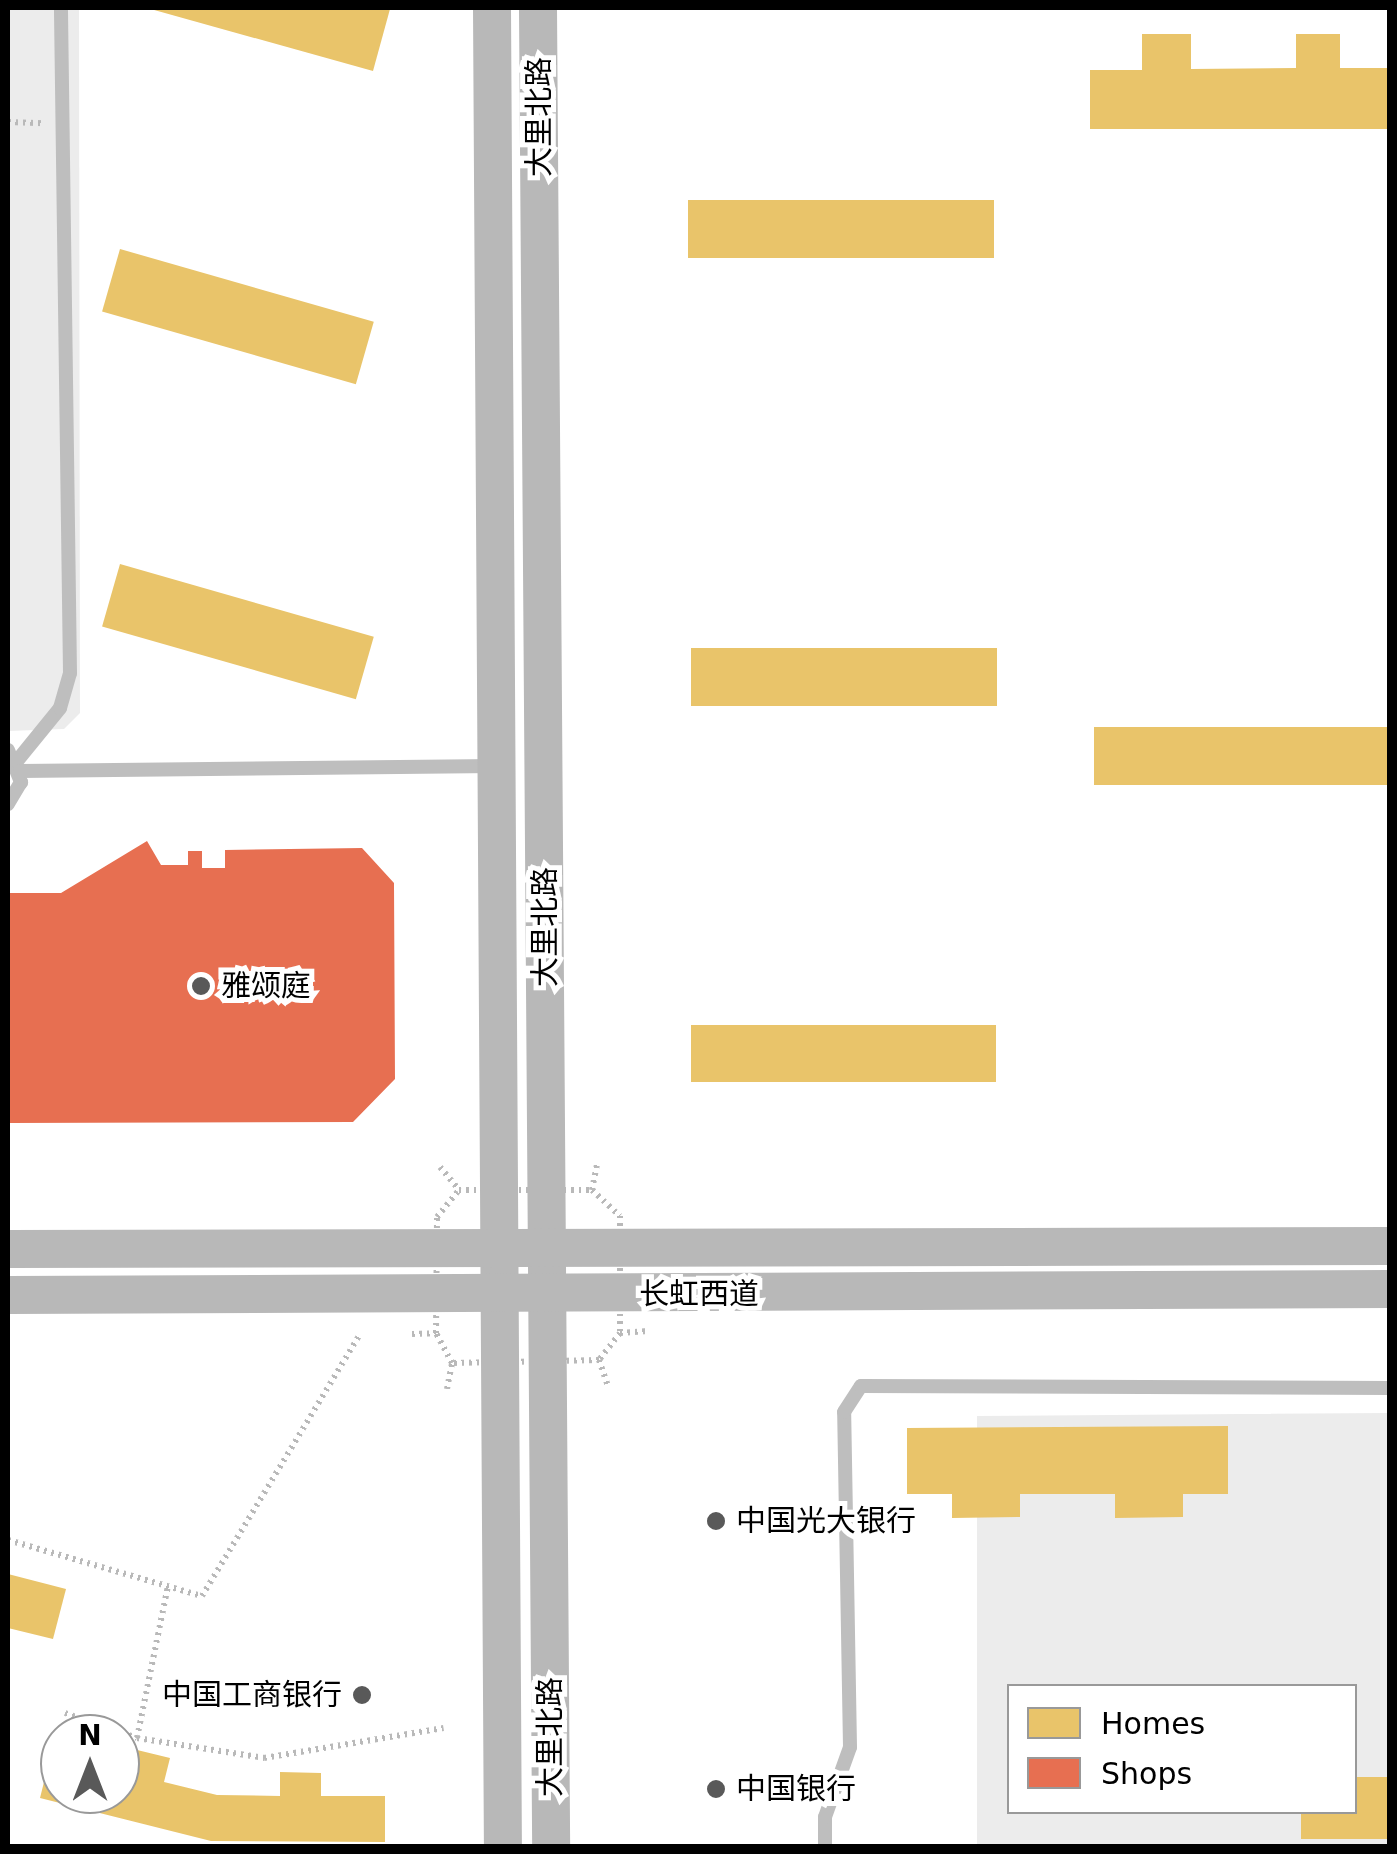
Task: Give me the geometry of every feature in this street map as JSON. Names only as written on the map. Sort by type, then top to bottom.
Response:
[{"type":"main road","name":"大里北路","points":[[492,8],[503,1846]]},
{"type":"main road","name":"大里北路","points":[[538,8],[551,1846]]},
{"type":"main road","name":"长虹西道","points":[[8,1249],[1390,1246]]},
{"type":"main road","name":"长虹西道","points":[[8,1296],[1390,1289]]},
{"type":"lane","points":[[8,804],[18,792],[15,761],[60,708],[70,673],[61,8]]},
{"type":"lane","points":[[15,761],[498,766]]},
{"type":"lane","points":[[825,1846],[825,1817],[850,1747],[844,1412],[860,1386],[1390,1388]]},
{"type":"path","points":[[8,122],[61,124]]},
{"type":"path","points":[[592,1190],[597,1164]]},
{"type":"path","points":[[440,1167],[459,1190]]},
{"type":"path","points":[[620,1333],[648,1331]]},
{"type":"path","points":[[412,1334],[436,1333]]},
{"type":"path","points":[[8,1540],[202,1596],[360,1334]]},
{"type":"path","points":[[599,1360],[608,1386]]},
{"type":"path","points":[[446,1389],[452,1363]]},
{"type":"path","points":[[140,1723],[168,1586]]},
{"type":"path","points":[[140,1738],[264,1758],[444,1728]]},
{"type":"shaded area","points":[[8,8],[79,8],[80,713],[64,729],[8,731]]},
{"type":"shaded area","points":[[1389,1413],[1389,1846],[977,1846],[977,1416]]},
{"type":"building: Homes","points":[[147,8],[385,8],[390,9],[373,71]]},
{"type":"building: Homes","points":[[1142,34],[1191,34],[1191,69],[1296,68],[1296,34],[1340,34],[1340,68],[1390,68],[1390,129],[1090,129],[1090,70],[1142,70]]},
{"type":"building: Homes","points":[[688,200],[994,200],[994,258],[688,258]]},
{"type":"building: Homes","points":[[120,249],[374,322],[356,384],[102,311]]},
{"type":"building: Homes","points":[[120,564],[374,637],[356,699],[102,626]]},
{"type":"building: Homes","points":[[691,648],[997,648],[997,706],[691,706]]},
{"type":"building: Homes","points":[[1094,727],[1390,727],[1390,785],[1094,785]]},
{"type":"building: Homes","points":[[691,1025],[996,1025],[996,1082],[691,1082]]},
{"type":"building: Homes","points":[[1228,1426],[1228,1494],[1183,1494],[1183,1517],[1115,1518],[1115,1494],[1020,1494],[1020,1517],[952,1518],[952,1494],[907,1494],[907,1428]]},
{"type":"building: Homes","points":[[8,1574],[66,1589],[53,1639],[8,1628]]},
{"type":"building: Homes","points":[[140,1751],[170,1758],[164,1782],[217,1795],[280,1796],[280,1772],[321,1773],[321,1796],[385,1796],[385,1842],[211,1841],[104,1814],[140,1814]]},
{"type":"building: Homes","points":[[1357,1777],[1390,1777],[1390,1839],[1301,1839],[1301,1814],[1357,1814]]},
{"type":"building: Shops","name":"雅颂庭","points":[[147,841],[161,865],[188,865],[188,851],[202,851],[202,868],[225,868],[225,850],[362,848],[394,883],[395,1079],[353,1122],[8,1123],[8,893],[61,893]]},
{"type":"place","name":"雅颂庭","points":[[201,986]]},
{"type":"place","name":"中国光大银行","points":[[716,1521]]},
{"type":"place","name":"中国工商银行","points":[[362,1695]]},
{"type":"place","name":"中国银行","points":[[716,1789]]}]
